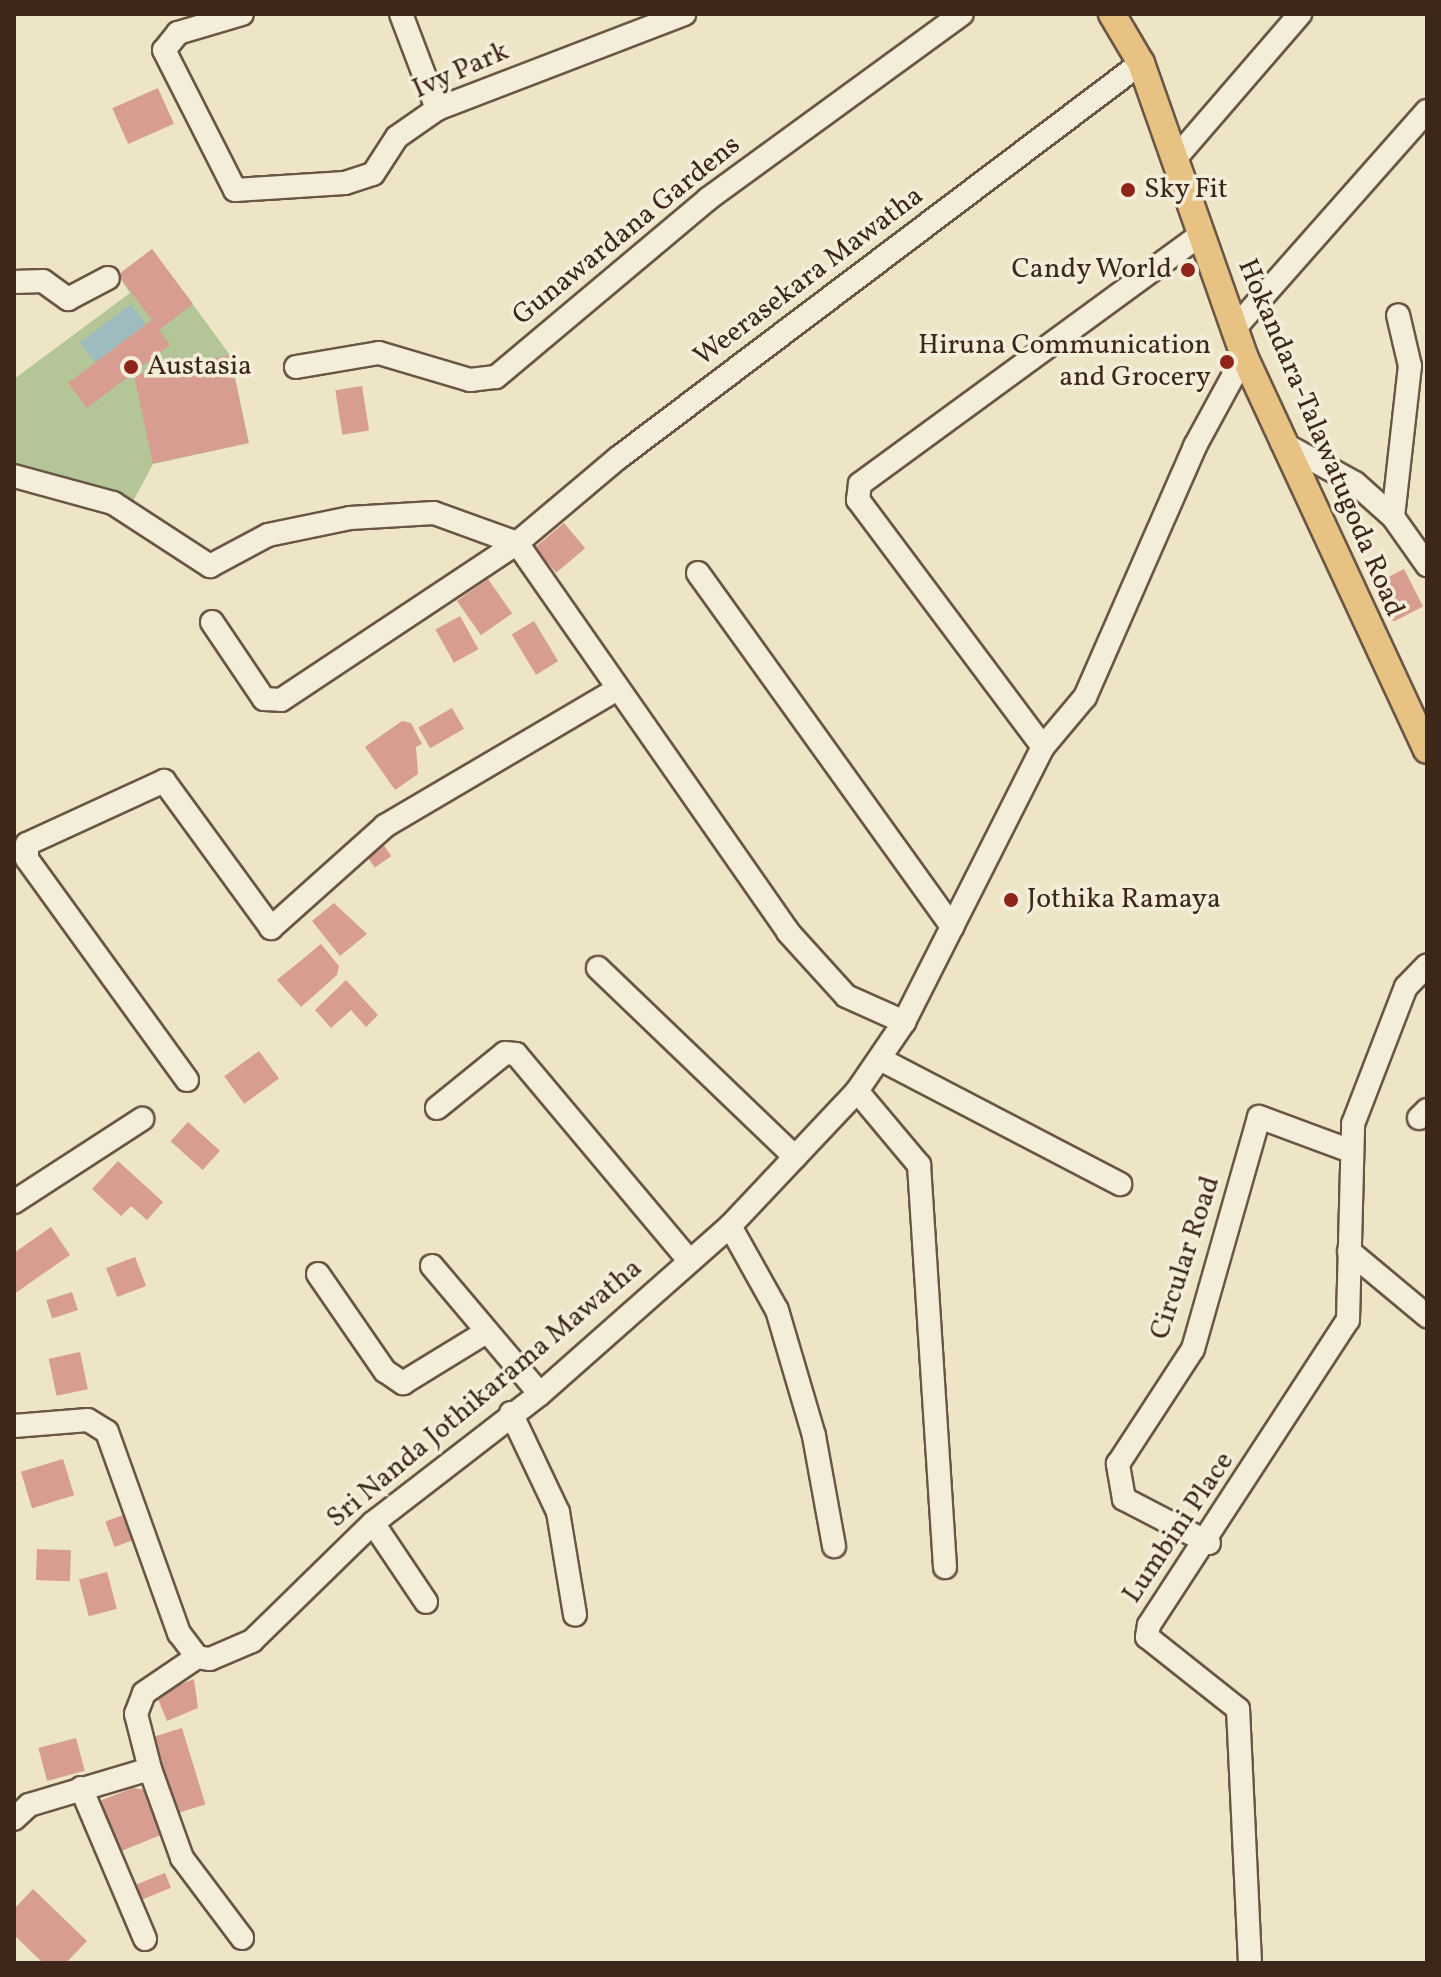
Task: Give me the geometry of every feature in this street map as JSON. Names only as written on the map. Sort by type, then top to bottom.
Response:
[{"type":"main road","name":"Hokandara-Talawatugoda Road","points":[[1117,16],[1141,63],[1244,356],[1427,750]]},
{"type":"street","name":"Ivy Park","points":[[242,14],[178,33],[164,50],[235,190],[345,183],[373,174],[397,137],[437,109],[684,14]]},
{"type":"street","points":[[401,14],[437,109]]},
{"type":"street","name":"Gunawardana Gardens","points":[[296,367],[379,353],[470,380],[496,377],[708,199],[962,14]]},
{"type":"street","points":[[1174,160],[1300,14]]},
{"type":"street","name":"Weerasekara Mawatha","points":[[212,622],[264,699],[281,700],[517,543],[618,458],[1141,63]]},
{"type":"street","points":[[1234,329],[1427,111]]},
{"type":"street","points":[[1043,747],[858,500],[860,484],[1200,235]]},
{"type":"street","points":[[14,282],[29,277],[68,299],[108,278]]},
{"type":"street","points":[[1393,517],[1396,460],[1410,366],[1398,315]]},
{"type":"street","name":"Sri Nanda Jothikarama Mawatha","points":[[197,1657],[223,1657],[252,1641],[373,1523],[511,1413],[540,1394],[730,1226],[857,1091],[904,1022],[1043,747],[1085,697],[1195,446],[1244,356]]},
{"type":"street","points":[[1282,443],[1355,483],[1393,517],[1427,565]]},
{"type":"street","points":[[1355,483],[1396,460]]},
{"type":"street","points":[[14,476],[113,503],[210,566],[268,535],[350,518],[434,513],[517,543],[616,690],[788,932],[846,996],[904,1022]]},
{"type":"street","points":[[698,573],[952,927]]},
{"type":"street","points":[[187,1080],[27,859],[27,844],[164,781],[271,928],[385,826],[616,690]]},
{"type":"street","name":"Lumbini Place","points":[[1250,1963],[1238,1709],[1147,1637],[1348,1320],[1351,1151],[1376,1055],[1406,987],[1427,965]]},
{"type":"street","points":[[598,968],[795,1157]]},
{"type":"street","points":[[437,1108],[505,1053],[516,1054],[690,1261]]},
{"type":"street","points":[[880,1059],[1120,1184]]},
{"type":"street","points":[[857,1091],[919,1165],[945,1567]]},
{"type":"street","name":"Circular Road","points":[[1209,1543],[1124,1499],[1118,1464],[1193,1349],[1259,1117],[1351,1151]]},
{"type":"street","points":[[14,1202],[142,1119]]},
{"type":"street","points":[[730,1226],[777,1310],[814,1436],[834,1546]]},
{"type":"street","points":[[1349,1251],[1427,1316]]},
{"type":"street","points":[[432,1266],[483,1334],[540,1394]]},
{"type":"street","points":[[318,1274],[385,1371],[403,1383],[483,1334]]},
{"type":"street","points":[[511,1413],[558,1512],[575,1615]]},
{"type":"street","points":[[14,1426],[88,1420],[107,1432],[179,1633],[197,1657],[144,1693],[136,1714],[150,1769],[182,1858],[242,1938]]},
{"type":"street","points":[[373,1523],[426,1602]]},
{"type":"street","points":[[14,1819],[29,1805],[150,1769]]},
{"type":"street","points":[[81,1788],[145,1939]]},
{"type":"green space","name":"Austasia","points":[[152,249],[230,355],[249,443],[153,464],[131,505],[14,471],[14,379],[130,293],[118,275]]},
{"type":"water","points":[[131,304],[146,324],[95,362],[80,343]]},
{"type":"building","points":[[158,88],[174,124],[128,144],[112,108]]},
{"type":"building","points":[[152,249],[193,304],[159,330],[170,345],[87,408],[68,383],[152,320],[118,275]]},
{"type":"building","points":[[230,355],[249,443],[153,463],[134,375]]},
{"type":"building","points":[[362,386],[369,430],[342,435],[335,390]]},
{"type":"building","points":[[564,523],[585,548],[556,573],[535,547]]},
{"type":"building","points":[[1404,569],[1423,606],[1394,621],[1375,584]]},
{"type":"building","points":[[488,579],[512,613],[481,635],[457,601]]},
{"type":"building","points":[[460,616],[478,649],[454,663],[436,630]]},
{"type":"building","points":[[534,621],[558,661],[536,675],[512,634]]},
{"type":"building","points":[[452,708],[464,729],[430,748],[418,728]]},
{"type":"building","points":[[402,721],[411,723],[422,744],[416,747],[418,774],[395,790],[365,747]]},
{"type":"building","points":[[379,838],[391,856],[375,867],[362,849]]},
{"type":"building","points":[[334,903],[367,934],[340,956],[312,921]]},
{"type":"building","points":[[321,944],[339,966],[337,975],[301,1007],[277,980]]},
{"type":"building","points":[[346,980],[378,1015],[366,1027],[351,1010],[331,1028],[315,1010]]},
{"type":"building","points":[[259,1051],[279,1079],[244,1104],[224,1076]]},
{"type":"building","points":[[188,1122],[220,1151],[203,1170],[171,1141]]},
{"type":"building","points":[[118,1161],[163,1202],[147,1220],[131,1206],[121,1216],[92,1189]]},
{"type":"building","points":[[51,1227],[70,1255],[14,1294],[14,1253]]},
{"type":"building","points":[[135,1257],[146,1286],[117,1297],[106,1268]]},
{"type":"building","points":[[72,1292],[78,1310],[52,1318],[46,1300]]},
{"type":"building","points":[[80,1352],[88,1389],[57,1396],[49,1359]]},
{"type":"building","points":[[63,1459],[74,1495],[32,1508],[21,1472]]},
{"type":"building","points":[[126,1514],[135,1539],[115,1547],[105,1522]]},
{"type":"building","points":[[37,1549],[71,1550],[70,1581],[36,1580]]},
{"type":"building","points":[[107,1572],[117,1609],[89,1616],[79,1580]]},
{"type":"building","points":[[194,1679],[198,1708],[167,1721],[156,1694]]},
{"type":"building","points":[[182,1728],[205,1805],[173,1814],[149,1738]]},
{"type":"building","points":[[76,1738],[85,1771],[47,1781],[38,1748]]},
{"type":"building","points":[[133,1788],[147,1790],[168,1832],[114,1854],[94,1803]]},
{"type":"building","points":[[165,1873],[171,1888],[139,1901],[133,1886]]},
{"type":"building","points":[[33,1889],[87,1941],[66,1963],[43,1963],[14,1935],[14,1909]]},
{"type":"place","name":"Sky Fit","points":[[1128,190]]},
{"type":"place","name":"Candy World","points":[[1188,270]]},
{"type":"place","name":"Hiruna Communication and Grocery","points":[[1227,362]]},
{"type":"place","name":"Austasia","points":[[131,367]]},
{"type":"place","name":"Jothika Ramaya","points":[[1011,900]]}]
